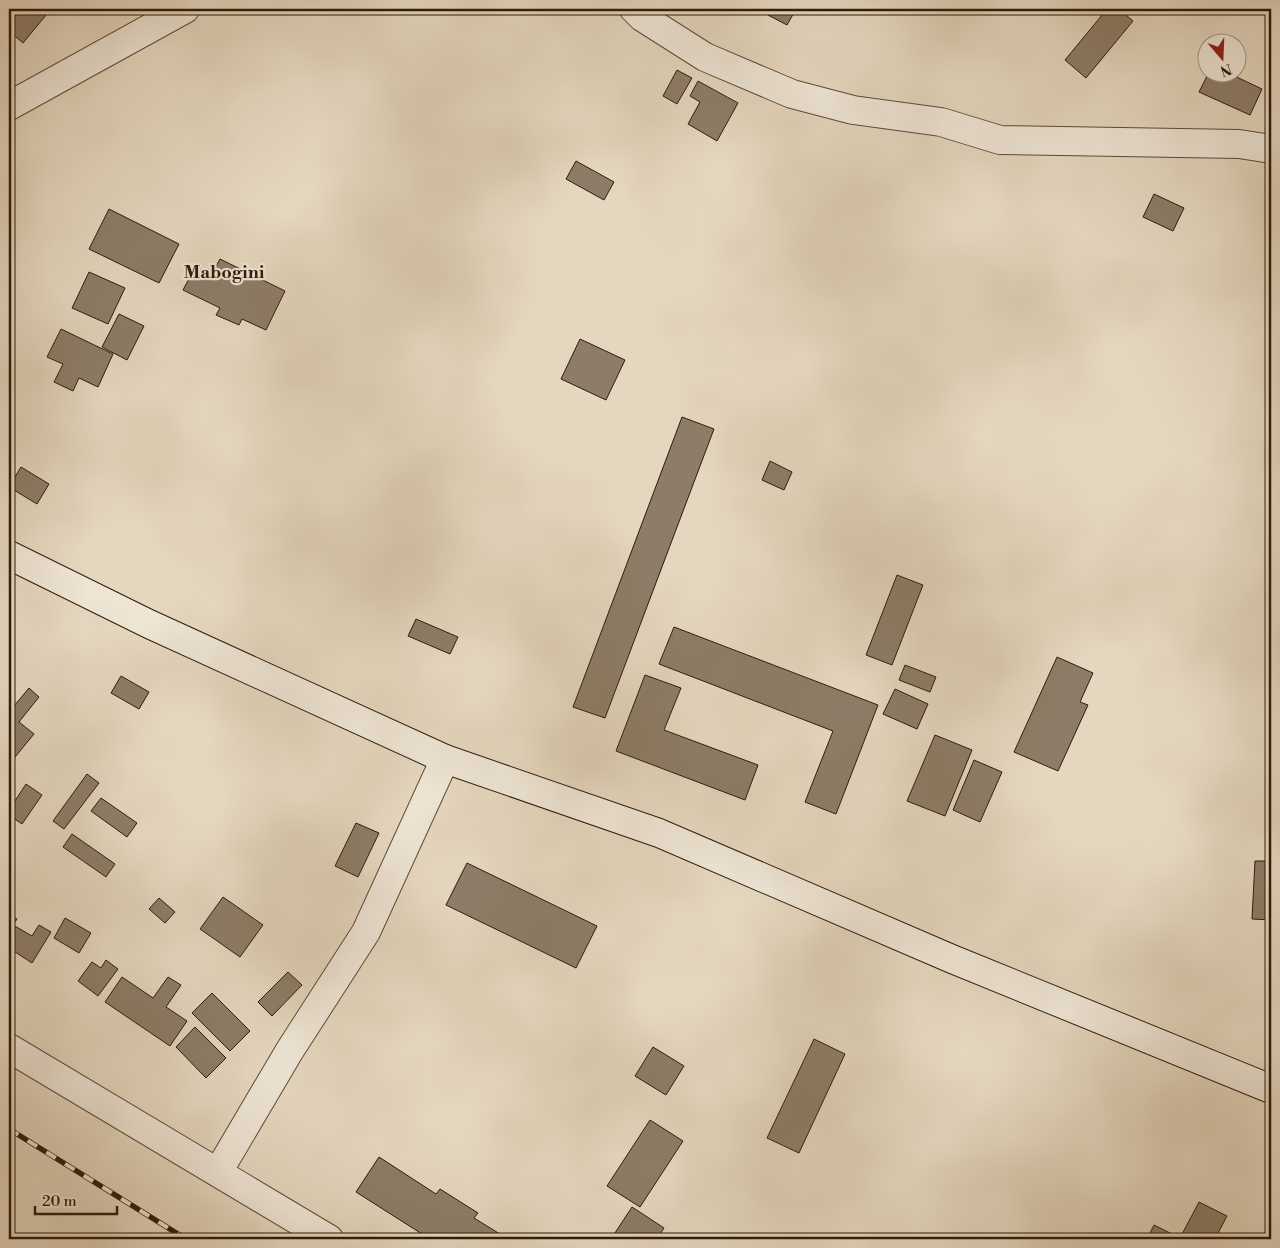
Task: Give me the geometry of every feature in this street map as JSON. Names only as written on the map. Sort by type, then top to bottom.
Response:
[{"type":"street","points":[[9,106],[185,9]]},
{"type":"street","points":[[634,9],[642,17],[705,58],[792,94],[853,110],[940,122],[1000,140],[1239,144],[1271,149]]},
{"type":"street","points":[[9,555],[149,624],[445,759],[659,833],[952,959],[1271,1089]]},
{"type":"street","points":[[218,1172],[290,1050],[366,932],[445,759]]},
{"type":"street","points":[[9,1048],[329,1239]]},
{"type":"building","points":[[9,9],[51,9],[23,43],[9,31]]},
{"type":"building","points":[[772,9],[796,9],[787,25],[768,15]]},
{"type":"building","points":[[1107,9],[1119,9],[1133,21],[1086,78],[1065,60]]},
{"type":"building","points":[[677,70],[692,78],[677,104],[663,96]]},
{"type":"building","points":[[698,81],[738,103],[717,141],[688,124],[700,102],[690,96]]},
{"type":"building","points":[[1204,82],[1247,82],[1262,89],[1250,115],[1199,92]]},
{"type":"building","points":[[576,161],[614,182],[604,200],[566,179]]},
{"type":"building","points":[[1154,194],[1184,208],[1173,231],[1143,217]]},
{"type":"building","points":[[109,209],[179,244],[159,283],[89,249]]},
{"type":"building","points":[[220,259],[285,291],[266,330],[242,319],[239,325],[216,315],[220,308],[183,290],[195,267],[211,276]]},
{"type":"building","points":[[89,272],[125,288],[108,324],[72,308]]},
{"type":"building","points":[[119,314],[144,326],[127,360],[102,347]]},
{"type":"building","points":[[61,329],[113,354],[98,387],[79,378],[73,391],[54,382],[63,364],[47,357]]},
{"type":"building","points":[[580,339],[625,360],[606,400],[561,379]]},
{"type":"building","points":[[682,417],[714,429],[605,718],[573,707]]},
{"type":"building","points":[[770,461],[792,472],[784,490],[762,480]]},
{"type":"building","points":[[21,467],[49,484],[37,504],[9,487]]},
{"type":"building","points":[[897,575],[923,585],[892,665],[866,655]]},
{"type":"building","points":[[416,619],[458,637],[450,654],[408,636]]},
{"type":"building","points":[[674,627],[878,705],[836,814],[805,802],[833,731],[659,664]]},
{"type":"building","points":[[1057,657],[1093,673],[1080,702],[1088,705],[1058,771],[1014,752]]},
{"type":"building","points":[[905,665],[936,677],[930,692],[899,680]]},
{"type":"building","points":[[645,675],[681,688],[664,730],[758,765],[745,800],[616,751]]},
{"type":"building","points":[[121,676],[149,692],[139,709],[111,693]]},
{"type":"building","points":[[29,688],[39,697],[19,722],[34,734],[11,762],[9,761],[9,712]]},
{"type":"building","points":[[895,689],[928,704],[917,729],[883,714]]},
{"type":"building","points":[[935,735],[972,750],[945,816],[907,801]]},
{"type":"building","points":[[974,760],[1002,772],[980,822],[953,810]]},
{"type":"building","points":[[87,774],[99,783],[64,829],[53,821]]},
{"type":"building","points":[[26,784],[42,795],[22,824],[9,815],[9,810]]},
{"type":"building","points":[[101,798],[137,823],[127,837],[91,811]]},
{"type":"building","points":[[356,823],[379,833],[358,877],[335,866]]},
{"type":"building","points":[[72,834],[115,864],[106,877],[63,847]]},
{"type":"building","points":[[1255,861],[1271,861],[1271,920],[1252,919]]},
{"type":"building","points":[[467,863],[597,926],[576,968],[446,905]]},
{"type":"building","points":[[223,897],[263,925],[240,957],[200,929]]},
{"type":"building","points":[[159,898],[175,912],[165,923],[149,909]]},
{"type":"building","points":[[9,914],[17,919],[13,925],[32,936],[39,925],[51,932],[32,963],[9,948]]},
{"type":"building","points":[[65,918],[91,933],[79,953],[54,938]]},
{"type":"building","points":[[106,960],[118,969],[98,996],[78,981],[92,962],[101,968]]},
{"type":"building","points":[[288,972],[302,985],[272,1016],[258,1002]]},
{"type":"building","points":[[122,977],[153,998],[168,977],[181,985],[166,1007],[187,1021],[170,1046],[105,1002]]},
{"type":"building","points":[[212,993],[250,1031],[230,1051],[192,1013]]},
{"type":"building","points":[[195,1027],[226,1058],[206,1078],[176,1047]]},
{"type":"building","points":[[814,1039],[845,1054],[799,1153],[767,1138]]},
{"type":"building","points":[[653,1047],[684,1066],[666,1095],[635,1076]]},
{"type":"building","points":[[650,1120],[683,1141],[640,1207],[607,1186]]},
{"type":"building","points":[[379,1157],[436,1194],[440,1189],[478,1213],[474,1218],[508,1239],[418,1239],[422,1234],[356,1192]]},
{"type":"building","points":[[1199,1202],[1227,1216],[1215,1239],[1147,1239],[1154,1225],[1180,1238]]},
{"type":"building","points":[[632,1207],[664,1228],[657,1239],[611,1239]]},
{"type":"railway","points":[[9,1129],[186,1239]]},
{"type":"district","name":"Mabogini","points":[[224,272]]}]
